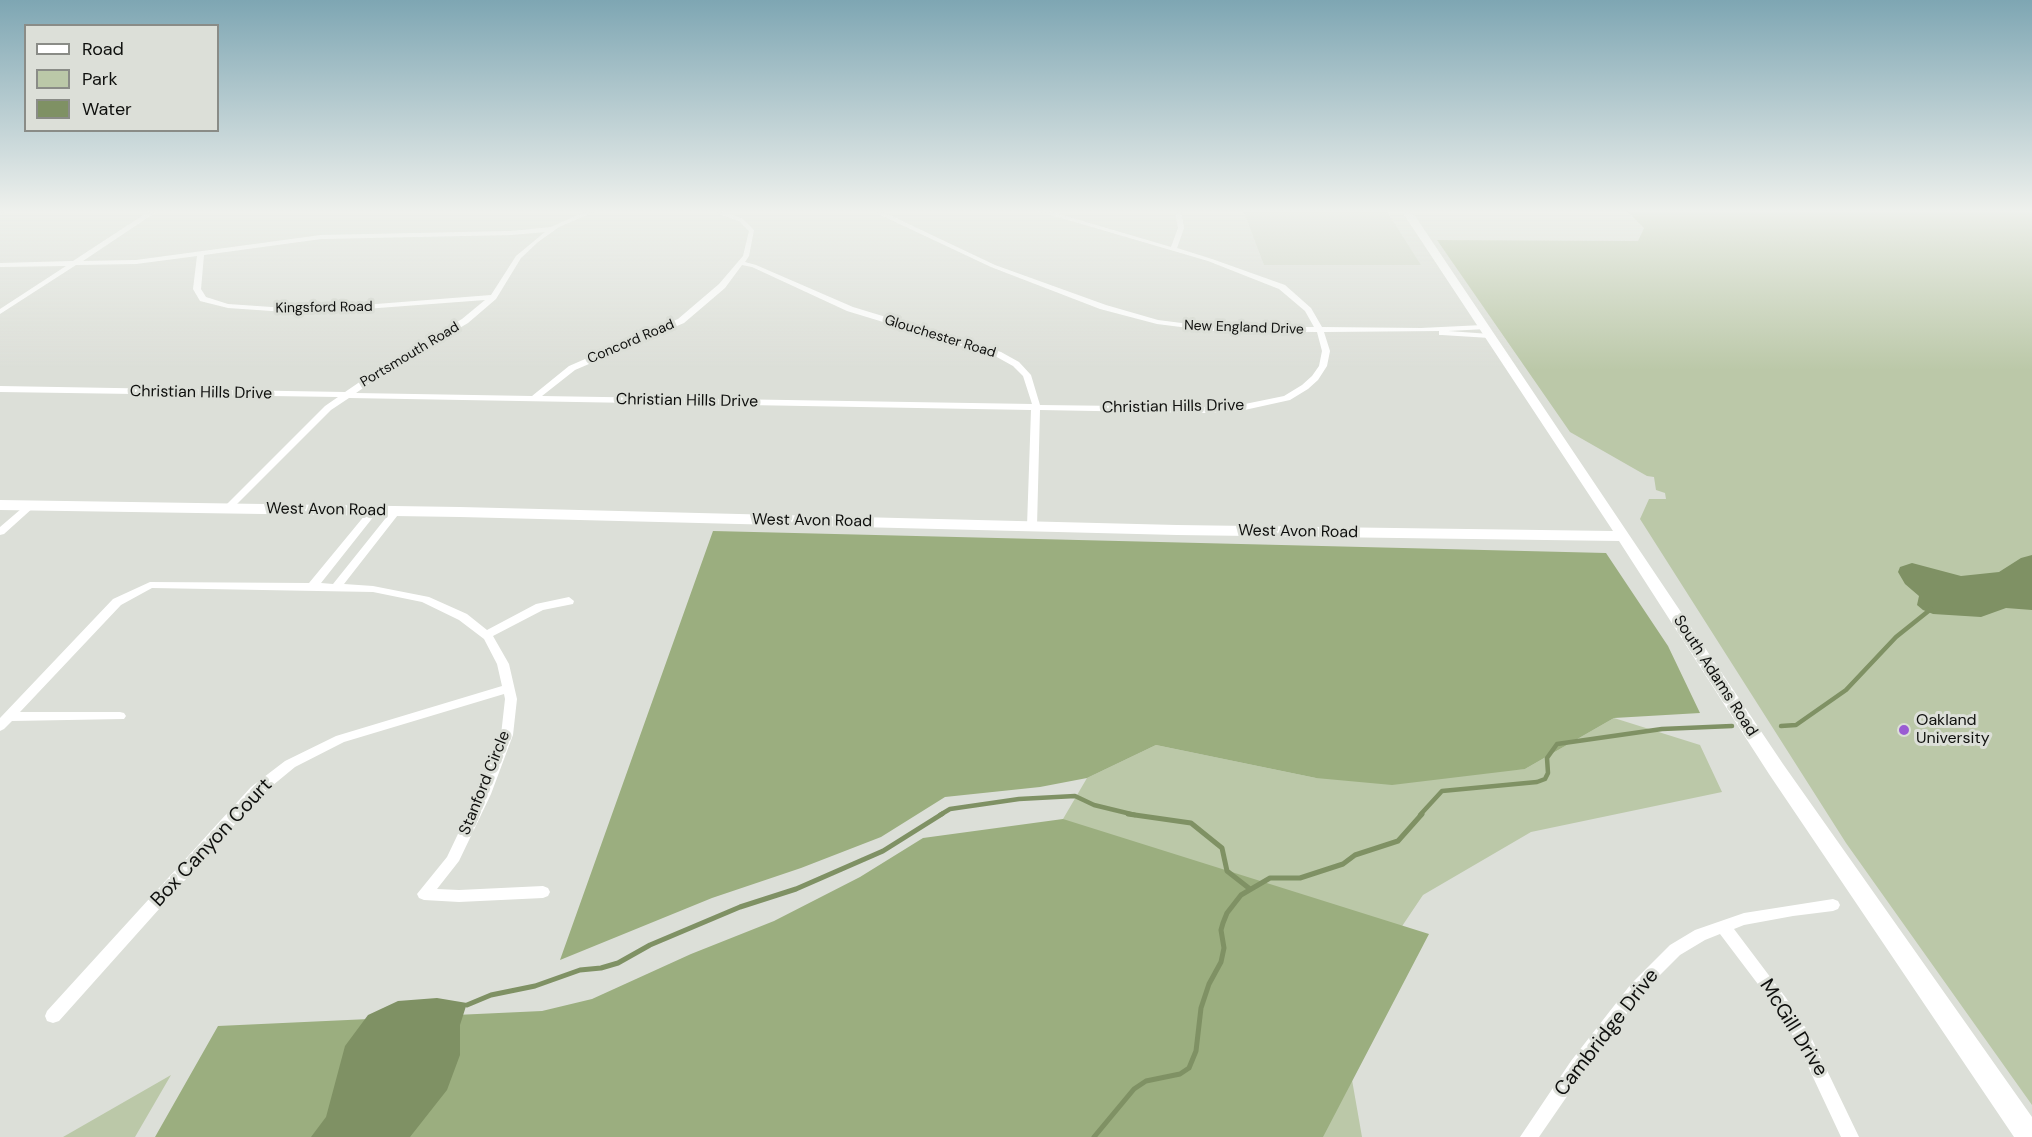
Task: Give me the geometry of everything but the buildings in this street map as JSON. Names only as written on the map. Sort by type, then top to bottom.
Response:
[{"type":"street","points":[[0,265],[102,263]]},
{"type":"street","name":"Kingsford Road","points":[[200,263],[197,289],[203,299],[228,306],[286,310],[338,309],[493,297]]},
{"type":"street","name":"Portsmouth Road","points":[[227,509],[296,437],[328,408],[386,368],[465,321],[493,297],[514,263]]},
{"type":"street","name":"Concord Road","points":[[534,398],[572,368],[681,321],[722,286],[742,263]]},
{"type":"street","name":"Glouchester Road","points":[[742,263],[754,266],[850,309],[998,354],[1016,364],[1027,375],[1036,408],[1032,526]]},
{"type":"street","name":"New England Drive","points":[[986,263],[1137,318],[1168,324],[1213,329],[1486,331]]},
{"type":"street","points":[[1218,263],[1245,271],[1282,287],[1308,310],[1320,330]]},
{"type":"street","name":"South Adams Road","points":[[1441,263],[1624,536],[1776,769],[2030,1137]]},
{"type":"street","points":[[0,312],[72,264]]},
{"type":"street","name":"Christian Hills Drive","points":[[0,389],[1205,410],[1240,408],[1287,398],[1315,378],[1323,366],[1326,351],[1320,330]]},
{"type":"street","name":"West Avon Road","points":[[0,505],[1624,536]]},
{"type":"street","points":[[0,532],[31,505]]},
{"type":"street","points":[[312,587],[373,511]]},
{"type":"street","points":[[336,587],[396,511]]},
{"type":"street","name":"Stanford Circle","points":[[4,721],[117,602],[136,590],[150,585],[336,587],[373,589],[425,599],[463,616],[486,635],[503,664],[511,699],[511,714],[507,735],[484,794],[452,861],[424,894],[459,896],[543,892]]},
{"type":"street","points":[[486,635],[540,607],[569,601]]},
{"type":"street","name":"Box Canyon Court","points":[[53,1016],[256,791],[290,764],[340,739],[508,688]]},
{"type":"street","points":[[4,721],[120,716]]},
{"type":"street","name":"Cambridge Drive","points":[[1529,1137],[1577,1067],[1636,989],[1675,950],[1700,935],[1765,914],[1833,905]]},
{"type":"street","name":"McGill Drive","points":[[1723,926],[1775,995],[1803,1038],[1850,1137]]},
{"type":"shaded area","points":[[1263,263],[1420,263],[1421,265],[1264,265]]},
{"type":"shaded area","points":[[713,531],[1606,553],[1668,646],[1700,713],[1614,718],[1525,769],[1392,785],[1316,778],[1156,745],[1087,778],[1040,787],[945,797],[881,837],[801,868],[712,898],[560,960]]},
{"type":"shaded area","points":[[1063,819],[1429,934],[1323,1137],[155,1137],[218,1026],[542,1011],[592,999],[691,954],[774,921],[860,877],[923,838]]},
{"type":"green space","name":"Oakland University","points":[[1453,263],[2032,263],[2032,1105],[1846,843],[1640,519],[1649,499],[1666,499],[1665,493],[1656,490],[1654,477],[1647,476],[1570,432]]},
{"type":"green space","points":[[1614,718],[1700,745],[1722,792],[1531,832],[1423,895],[1341,1017],[1362,1137],[748,1137],[1135,863],[1063,819],[1087,778],[1156,745],[1316,778],[1525,769]]},
{"type":"green space","points":[[171,1075],[135,1137],[63,1137]]},
{"type":"water","points":[[2032,555],[2032,610],[2006,608],[1981,617],[1933,614],[1923,610],[1917,605],[1919,596],[1905,584],[1898,572],[1900,567],[1912,563],[1961,576],[1999,572],[2021,558]]},
{"type":"water","points":[[437,998],[467,1003],[460,1025],[460,1055],[447,1090],[410,1137],[311,1137],[326,1117],[345,1046],[368,1015],[398,1001]]},
{"type":"waterway","points":[[1781,726],[1796,725],[1846,690],[1896,637],[1931,609]]},
{"type":"waterway","points":[[1420,815],[1442,791],[1537,782],[1545,779],[1548,773],[1547,758],[1557,744],[1662,729],[1732,726]]},
{"type":"waterway","points":[[940,815],[950,809],[1019,799],[1075,796],[1094,805],[1135,815]]},
{"type":"waterway","points":[[467,1005],[491,995],[535,986],[580,970],[601,968],[618,963],[650,945],[740,907],[796,889],[883,851],[942,814]]},
{"type":"waterway","points":[[1128,814],[1135,815]]},
{"type":"waterway","points":[[1094,1137],[1134,1089],[1146,1081],[1180,1074],[1189,1068],[1196,1051],[1201,1008],[1209,984],[1221,962],[1224,948],[1221,930],[1223,923],[1227,913],[1241,895],[1270,878],[1300,878],[1343,864],[1355,855],[1398,841],[1422,814]]},
{"type":"waterway","points":[[1135,815],[1191,823],[1222,848],[1227,871],[1250,889]]},
{"type":"place","name":"Oakland University","points":[[1904,730]]}]
